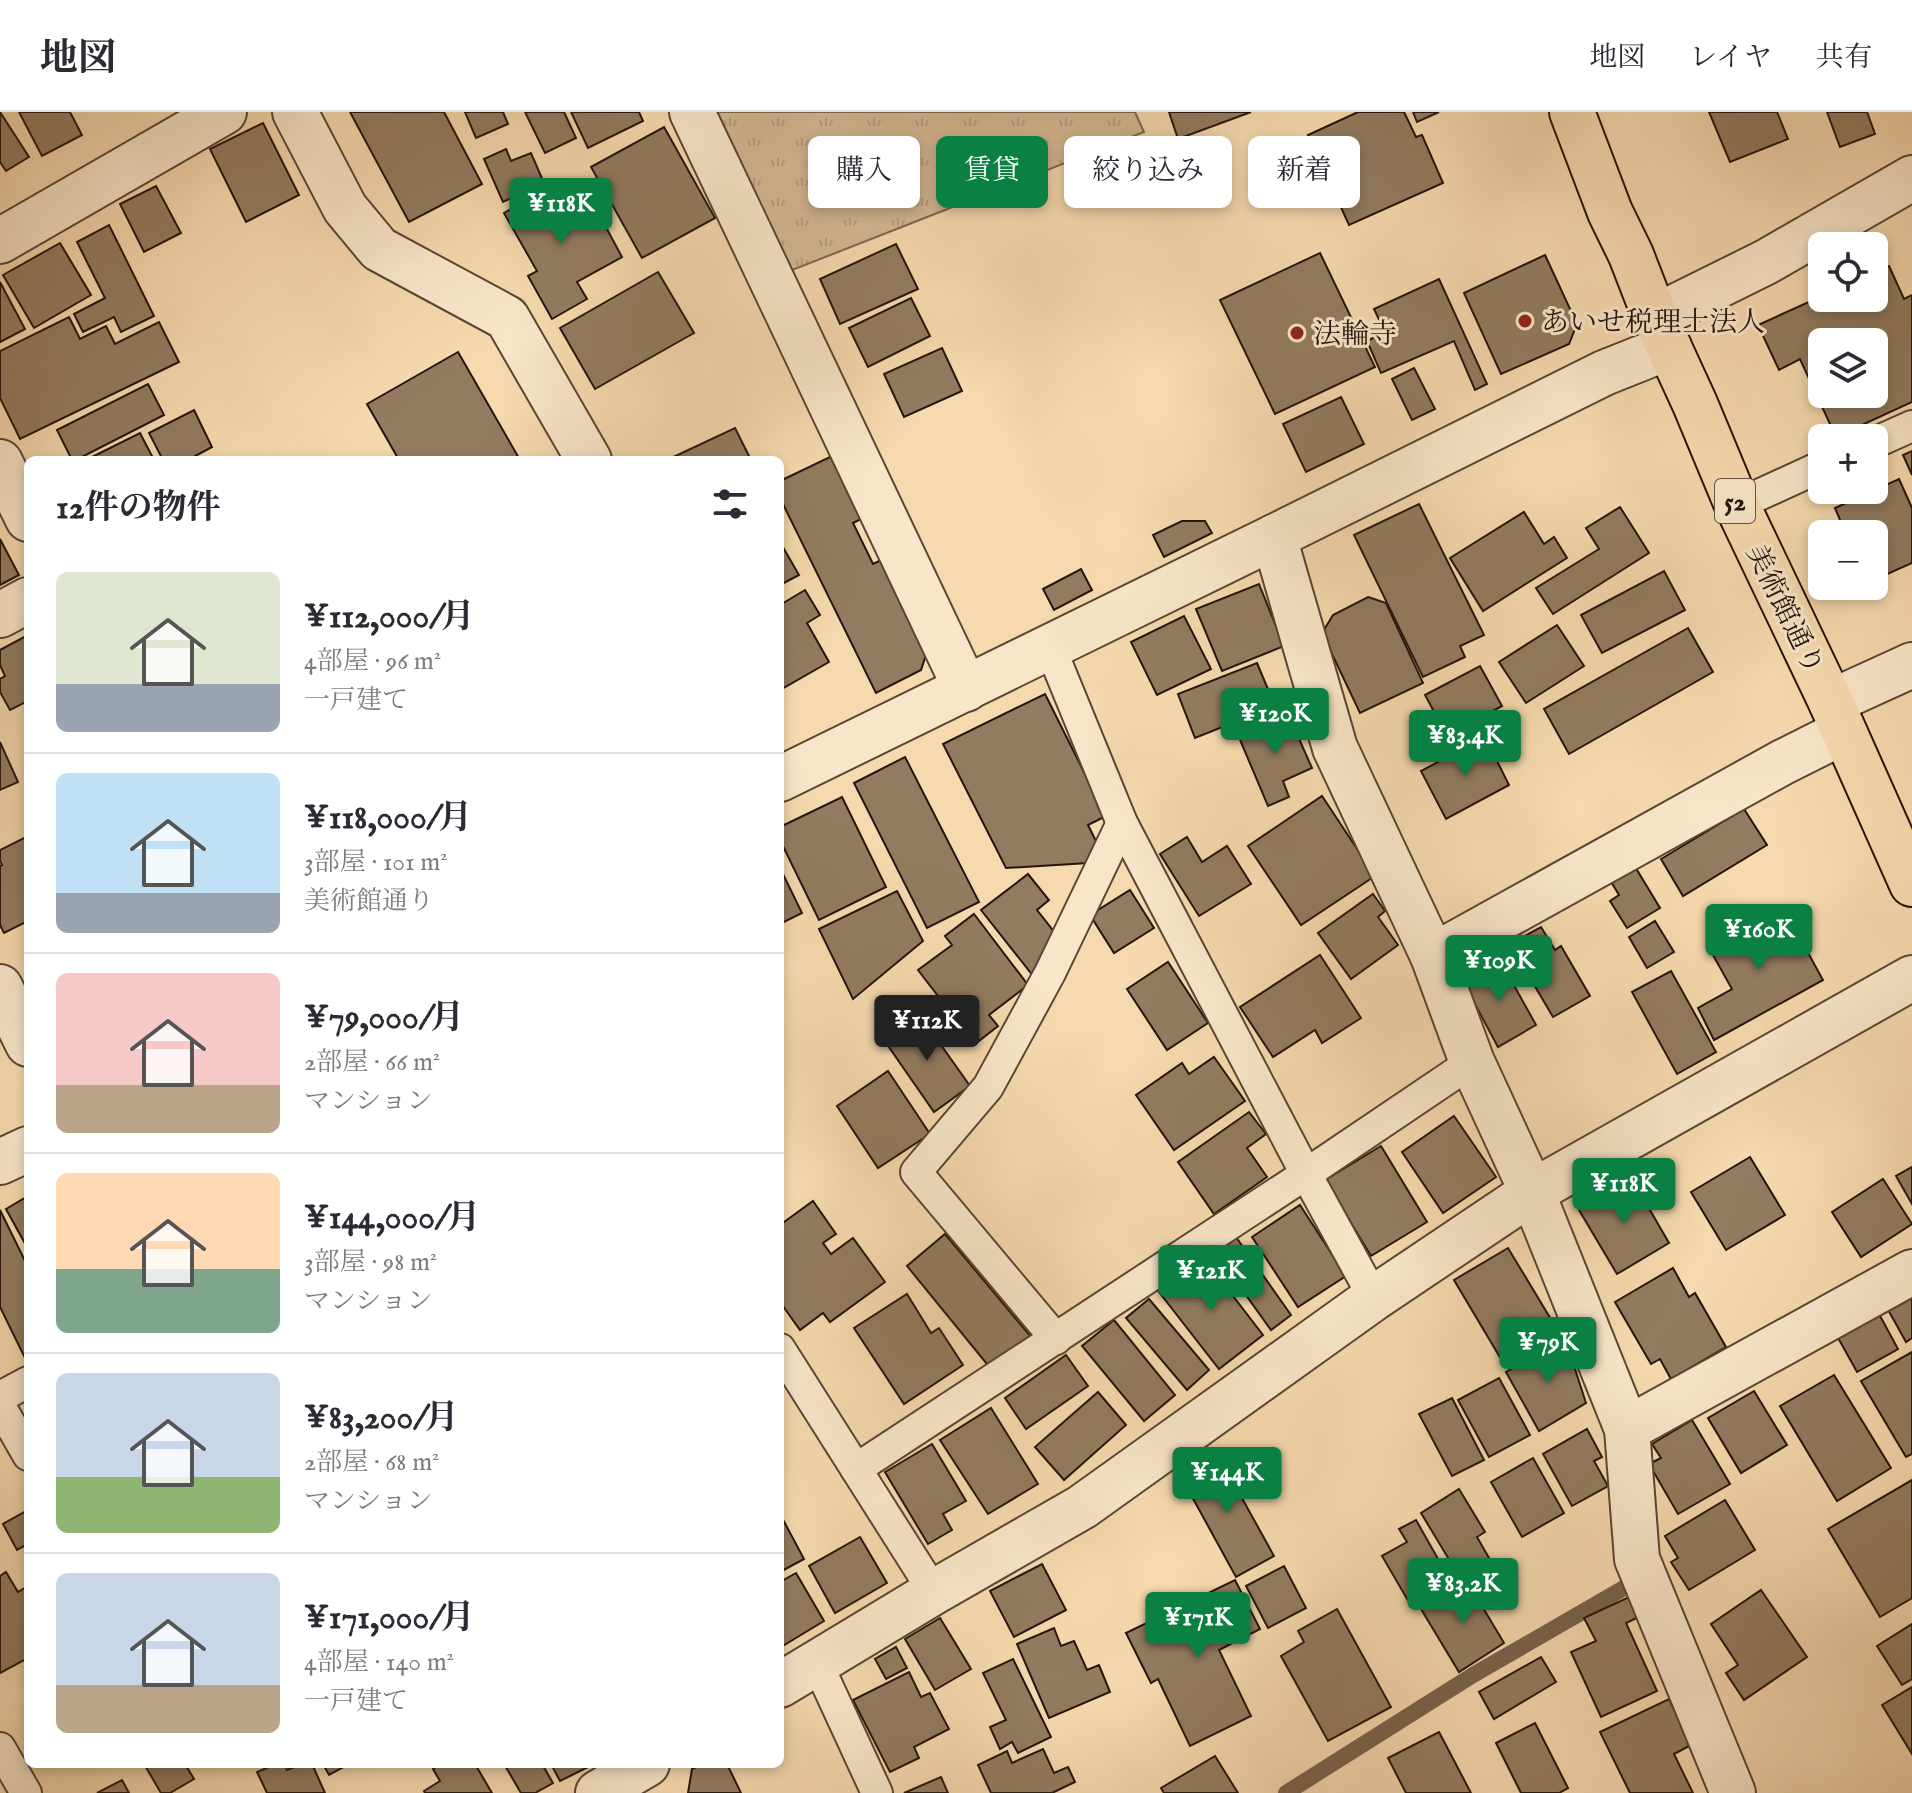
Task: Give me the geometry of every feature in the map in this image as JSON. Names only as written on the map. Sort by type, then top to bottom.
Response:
[{"type":"highway","name":"美術館通り","points":[[1572,112],[1610,212],[1737,505],[1912,884]]},
{"type":"street","points":[[0,241],[224,112]]},
{"type":"street","points":[[295,112],[345,208],[379,249],[507,318],[587,456]]},
{"type":"street","points":[[692,112],[966,689]]},
{"type":"street","points":[[784,777],[1604,373],[1766,262],[1912,178]]},
{"type":"street","points":[[0,462],[24,511]]},
{"type":"street","points":[[1274,537],[1335,748],[1433,956],[1472,1062],[1532,1192],[1627,1429],[1637,1559],[1733,1793]]},
{"type":"street","points":[[0,615],[24,602]]},
{"type":"street","points":[[1433,956],[1783,762],[1837,717],[1912,665]]},
{"type":"street","points":[[784,1683],[1082,1507],[1374,1298],[1532,1192],[1912,978]]},
{"type":"street","points":[[0,987],[24,1036]]},
{"type":"street","points":[[0,1162],[24,1151]]},
{"type":"street","points":[[1627,1429],[1912,1272]]},
{"type":"street","points":[[598,1793],[642,1773]]},
{"type":"lane","points":[[1888,437],[1912,426]]},
{"type":"lane","points":[[1737,505],[1808,472]]},
{"type":"lane","points":[[1050,647],[1122,823],[1374,1298]]},
{"type":"lane","points":[[1056,1339],[916,1172],[988,1087],[1050,973],[1122,823]]},
{"type":"lane","points":[[856,1469],[1472,1062]]},
{"type":"lane","points":[[784,1355],[934,1592]]},
{"type":"lane","points":[[0,1397],[24,1384]]},
{"type":"lane","points":[[0,1406],[24,1448]]},
{"type":"lane","points":[[817,1663],[877,1793]]},
{"type":"lane","points":[[0,1748],[24,1777]]},
{"type":"green space","points":[[700,112],[1135,112],[1144,132],[1134,136],[1064,136],[1064,163],[1048,170],[1048,136],[936,136],[936,208],[950,208],[782,274]]},
{"type":"building","points":[[0,112],[29,157],[6,171],[0,162]]},
{"type":"building","points":[[19,112],[70,112],[82,135],[42,156]]},
{"type":"building","points":[[350,112],[444,112],[482,184],[409,222]]},
{"type":"building","points":[[465,112],[503,112],[508,124],[476,138]]},
{"type":"building","points":[[525,112],[564,112],[576,138],[545,153]]},
{"type":"building","points":[[571,112],[639,112],[643,121],[588,148]]},
{"type":"building","points":[[1169,112],[1251,112],[1186,136],[1177,136]]},
{"type":"building","points":[[1358,112],[1404,112],[1416,137],[1422,135],[1443,183],[1349,225],[1341,208],[1360,208],[1360,136],[1308,135]]},
{"type":"building","points":[[1413,112],[1439,112],[1417,122]]},
{"type":"building","points":[[1709,112],[1777,112],[1788,139],[1730,162]]},
{"type":"building","points":[[1827,112],[1867,112],[1875,134],[1840,147]]},
{"type":"building","points":[[263,123],[299,195],[246,222],[210,149]]},
{"type":"building","points":[[664,127],[715,218],[642,258],[591,167]]},
{"type":"building","points":[[506,149],[511,161],[531,153],[544,183],[503,202],[484,159]]},
{"type":"building","points":[[562,180],[590,227],[602,220],[622,257],[577,282],[587,299],[552,319],[528,276],[537,271],[504,213]]},
{"type":"building","points":[[156,186],[181,233],[144,252],[120,204]]},
{"type":"building","points":[[109,225],[154,316],[121,332],[114,317],[83,332],[74,314],[105,298],[77,242]]},
{"type":"building","points":[[60,243],[91,295],[34,328],[3,275]]},
{"type":"building","points":[[896,244],[918,289],[840,324],[820,279]]},
{"type":"building","name":"法輪寺","points":[[1320,253],[1375,367],[1275,414],[1220,300]]},
{"type":"building","points":[[1545,255],[1577,324],[1569,344],[1501,374],[1464,293]]},
{"type":"building","points":[[1889,266],[1904,299],[1912,295],[1912,402],[1864,424],[1830,424],[1823,408],[1888,408],[1888,328],[1808,328],[1808,376],[1800,359],[1779,370],[1758,325],[1808,302],[1808,312],[1888,312]]},
{"type":"building","points":[[658,272],[694,333],[595,389],[560,328]]},
{"type":"building","points":[[1439,279],[1487,384],[1475,390],[1454,341],[1381,373],[1367,341],[1385,332],[1374,309]]},
{"type":"building","points":[[0,282],[25,329],[0,342]]},
{"type":"building","points":[[911,298],[930,336],[868,367],[849,328]]},
{"type":"building","points":[[69,317],[80,339],[106,326],[115,344],[159,322],[179,362],[20,439],[0,398],[0,351]]},
{"type":"building","points":[[942,348],[962,391],[904,417],[884,374]]},
{"type":"building","points":[[458,352],[518,456],[397,456],[367,404]]},
{"type":"building","points":[[1414,368],[1435,409],[1412,420],[1392,379]]},
{"type":"building","points":[[148,384],[164,415],[84,456],[70,456],[57,430]]},
{"type":"building","points":[[1341,397],[1364,444],[1306,472],[1283,424]]},
{"type":"building","points":[[194,410],[212,447],[195,456],[161,456],[149,433]]},
{"type":"building","points":[[735,428],[749,456],[676,456]]},
{"type":"building","points":[[140,433],[152,456],[94,456]]},
{"type":"building","points":[[1912,451],[1912,475],[1903,455]]},
{"type":"building","points":[[832,456],[863,518],[853,523],[873,564],[881,560],[927,652],[921,670],[876,693],[784,506],[784,479]]},
{"type":"building","points":[[1899,479],[1912,508],[1912,563],[1888,574],[1888,520],[1840,520],[1835,508],[1844,504],[1888,504],[1888,484]]},
{"type":"building","points":[[1419,504],[1484,635],[1460,646],[1465,657],[1423,677],[1354,535]]},
{"type":"building","points":[[1620,507],[1649,553],[1553,614],[1536,588],[1599,549],[1586,528]]},
{"type":"building","points":[[1524,512],[1544,544],[1554,537],[1567,558],[1483,611],[1450,558]]},
{"type":"building","points":[[1182,521],[1205,521],[1212,533],[1164,557],[1153,535]]},
{"type":"building","points":[[0,539],[19,575],[0,585]]},
{"type":"building","points":[[784,549],[799,575],[784,583]]},
{"type":"building","points":[[1081,569],[1092,590],[1054,610],[1043,589]]},
{"type":"building","points":[[1664,571],[1685,610],[1602,653],[1581,615]]},
{"type":"building","points":[[1259,584],[1284,646],[1222,671],[1196,609]]},
{"type":"building","points":[[805,590],[820,615],[807,623],[829,662],[784,688],[784,603]]},
{"type":"building","points":[[1368,597],[1386,603],[1423,683],[1360,713],[1322,633],[1333,615]]},
{"type":"building","points":[[1184,616],[1211,669],[1157,695],[1131,642]]},
{"type":"building","points":[[1557,625],[1584,666],[1526,703],[1499,662]]},
{"type":"building","points":[[1688,628],[1713,672],[1569,754],[1544,709]]},
{"type":"building","points":[[24,637],[24,703],[10,710],[0,692],[0,679],[5,676],[0,665],[0,650]]},
{"type":"building","points":[[1257,663],[1275,706],[1195,738],[1178,694]]},
{"type":"building","points":[[1480,666],[1502,706],[1447,736],[1425,695]]},
{"type":"building","points":[[1045,694],[1106,816],[1088,825],[1097,843],[1088,863],[1006,868],[943,744]]},
{"type":"building","points":[[1288,714],[1312,768],[1283,781],[1289,797],[1268,806],[1238,735]]},
{"type":"building","points":[[1485,737],[1509,785],[1446,819],[1421,771]]},
{"type":"building","points":[[0,742],[18,782],[0,790]]},
{"type":"building","points":[[905,757],[979,902],[927,928],[854,783]]},
{"type":"building","points":[[1322,796],[1375,876],[1301,925],[1248,846]]},
{"type":"building","points":[[842,797],[886,887],[819,920],[784,848],[784,825]]},
{"type":"building","points":[[1744,809],[1767,845],[1683,896],[1661,859]]},
{"type":"building","points":[[1187,837],[1202,862],[1227,846],[1251,884],[1199,916],[1160,854]]},
{"type":"building","points":[[24,838],[24,923],[4,933],[0,925],[0,850]]},
{"type":"building","points":[[1634,865],[1660,908],[1627,928],[1610,901],[1619,895],[1610,880]]},
{"type":"building","points":[[1028,874],[1049,900],[1037,910],[1055,933],[1034,977],[981,910]]},
{"type":"building","points":[[784,876],[802,913],[784,922]]},
{"type":"building","points":[[1130,890],[1154,928],[1114,953],[1090,915]]},
{"type":"building","points":[[897,891],[923,941],[853,999],[819,929]]},
{"type":"building","points":[[1373,894],[1385,911],[1378,917],[1398,945],[1351,979],[1318,933]]},
{"type":"building","points":[[1783,907],[1823,980],[1714,1040],[1698,1008],[1732,989],[1709,948]]},
{"type":"building","points":[[974,914],[1028,985],[989,1015],[998,1026],[975,1044],[918,970],[952,945],[945,936]]},
{"type":"building","points":[[1655,921],[1674,952],[1647,968],[1629,937]]},
{"type":"building","points":[[1541,927],[1555,950],[1561,946],[1590,996],[1553,1017],[1510,944]]},
{"type":"building","points":[[1320,955],[1361,1018],[1322,1043],[1315,1030],[1273,1057],[1240,1007]]},
{"type":"building","points":[[1500,960],[1536,1025],[1498,1047],[1462,980]]},
{"type":"building","points":[[1168,962],[1208,1023],[1167,1050],[1127,989]]},
{"type":"building","points":[[1671,971],[1716,1052],[1677,1074],[1632,992]]},
{"type":"building","points":[[919,1014],[970,1086],[934,1112],[884,1040]]},
{"type":"building","points":[[1214,1057],[1245,1101],[1174,1150],[1136,1095],[1182,1063],[1189,1074]]},
{"type":"building","points":[[888,1071],[930,1134],[878,1168],[837,1106]]},
{"type":"building","points":[[1249,1112],[1266,1134],[1247,1148],[1267,1177],[1214,1214],[1178,1162]]},
{"type":"building","points":[[1454,1116],[1496,1177],[1443,1213],[1402,1152]]},
{"type":"building","points":[[1381,1146],[1427,1222],[1371,1256],[1325,1180]]},
{"type":"building","points":[[1750,1157],[1785,1215],[1726,1250],[1691,1192]]},
{"type":"building","points":[[1912,1167],[1912,1204],[1896,1176]]},
{"type":"building","points":[[1632,1179],[1669,1243],[1617,1274],[1579,1210]]},
{"type":"building","points":[[1883,1179],[1912,1224],[1861,1257],[1832,1212]]},
{"type":"building","points":[[24,1198],[24,1242],[6,1209]]},
{"type":"building","points":[[813,1201],[836,1234],[823,1243],[831,1254],[853,1238],[885,1282],[830,1322],[823,1313],[800,1330],[784,1308],[784,1222]]},
{"type":"building","points":[[1300,1205],[1346,1276],[1298,1307],[1252,1237]]},
{"type":"building","points":[[0,1210],[24,1259],[24,1356],[0,1307]]},
{"type":"building","points":[[945,1234],[1031,1337],[991,1369],[907,1266]]},
{"type":"building","points":[[1236,1237],[1291,1315],[1271,1330],[1215,1252]]},
{"type":"building","points":[[1508,1248],[1558,1331],[1504,1364],[1454,1280]]},
{"type":"building","points":[[1203,1257],[1263,1335],[1219,1369],[1159,1292]]},
{"type":"building","points":[[1673,1268],[1689,1297],[1695,1293],[1726,1347],[1671,1379],[1660,1359],[1651,1364],[1615,1302]]},
{"type":"building","points":[[907,1294],[931,1333],[939,1328],[963,1365],[904,1404],[854,1328]]},
{"type":"building","points":[[1912,1295],[1912,1338],[1906,1342],[1887,1308]]},
{"type":"building","points":[[1149,1299],[1209,1370],[1187,1390],[1126,1318]]},
{"type":"building","points":[[1879,1314],[1898,1349],[1857,1372],[1837,1336]]},
{"type":"building","points":[[1114,1320],[1175,1395],[1144,1421],[1082,1346]]},
{"type":"building","points":[[1565,1338],[1586,1403],[1539,1431],[1506,1372]]},
{"type":"building","points":[[1912,1352],[1912,1454],[1906,1457],[1861,1381]]},
{"type":"building","points":[[1066,1355],[1088,1386],[1026,1429],[1005,1398]]},
{"type":"building","points":[[1834,1375],[1891,1468],[1837,1501],[1780,1406]]},
{"type":"building","points":[[1499,1378],[1530,1435],[1489,1457],[1458,1400]]},
{"type":"building","points":[[1754,1391],[1787,1445],[1741,1473],[1708,1418]]},
{"type":"building","points":[[1098,1392],[1126,1425],[1064,1480],[1035,1447]]},
{"type":"building","points":[[1452,1398],[1484,1460],[1452,1476],[1419,1414]]},
{"type":"building","points":[[991,1408],[1038,1484],[988,1514],[940,1440]]},
{"type":"building","points":[[1692,1420],[1730,1484],[1678,1514],[1649,1464],[1661,1458],[1652,1444]]},
{"type":"building","points":[[1587,1429],[1602,1457],[1594,1461],[1608,1486],[1572,1506],[1543,1454]]},
{"type":"building","points":[[932,1444],[966,1501],[943,1514],[952,1530],[928,1544],[885,1472]]},
{"type":"building","points":[[1217,1453],[1274,1556],[1236,1577],[1179,1473]]},
{"type":"building","points":[[1533,1458],[1564,1513],[1522,1537],[1491,1482]]},
{"type":"building","points":[[1912,1480],[1912,1598],[1880,1617],[1828,1529]]},
{"type":"building","points":[[1459,1489],[1485,1532],[1477,1537],[1489,1558],[1459,1576],[1421,1513]]},
{"type":"building","points":[[1725,1500],[1755,1550],[1689,1590],[1671,1562],[1678,1558],[1665,1536]]},
{"type":"building","points":[[24,1512],[24,1546],[17,1550],[3,1524]]},
{"type":"building","points":[[1416,1520],[1446,1573],[1437,1578],[1441,1587],[1410,1604],[1382,1556],[1407,1542],[1399,1529]]},
{"type":"building","points":[[784,1522],[804,1559],[784,1570]]},
{"type":"building","points":[[860,1537],[887,1583],[835,1613],[809,1566]]},
{"type":"building","points":[[1042,1564],[1066,1610],[1014,1637],[990,1591]]},
{"type":"building","points":[[1284,1566],[1306,1608],[1268,1628],[1246,1586]]},
{"type":"building","points":[[6,1572],[18,1592],[24,1588],[24,1660],[0,1673],[0,1576]]},
{"type":"building","points":[[796,1573],[824,1621],[784,1645],[784,1580]]},
{"type":"building","points":[[1235,1580],[1260,1629],[1219,1650],[1251,1716],[1190,1746],[1158,1679],[1151,1683],[1126,1633]]},
{"type":"building","points":[[1467,1581],[1504,1643],[1459,1672],[1421,1609]]},
{"type":"building","points":[[1761,1590],[1807,1657],[1744,1700],[1726,1673],[1738,1665],[1711,1624]]},
{"type":"building","points":[[1629,1597],[1639,1617],[1626,1623],[1657,1691],[1601,1717],[1571,1652],[1596,1641],[1584,1618]]},
{"type":"building","points":[[1337,1609],[1391,1707],[1328,1741],[1281,1656],[1304,1642],[1298,1631]]},
{"type":"building","points":[[940,1618],[971,1669],[935,1690],[905,1639]]},
{"type":"building","points":[[1912,1624],[1912,1679],[1902,1685],[1877,1646]]},
{"type":"building","points":[[1054,1628],[1061,1646],[1074,1641],[1087,1670],[1099,1665],[1110,1692],[1049,1718],[1017,1644]]},
{"type":"building","points":[[896,1647],[907,1668],[886,1679],[875,1659]]},
{"type":"building","points":[[1541,1657],[1556,1682],[1494,1719],[1479,1692]]},
{"type":"building","points":[[1013,1659],[1051,1737],[1018,1753],[1012,1742],[1000,1749],[990,1727],[1006,1720],[983,1673]]},
{"type":"building","points":[[909,1672],[921,1697],[930,1693],[949,1729],[914,1747],[919,1758],[890,1772],[853,1700]]},
{"type":"building","points":[[1912,1687],[1912,1754],[1882,1705]]},
{"type":"building","points":[[1669,1699],[1691,1745],[1674,1754],[1693,1793],[1630,1793],[1600,1732]]},
{"type":"building","points":[[1535,1723],[1568,1788],[1559,1793],[1521,1793],[1496,1743]]},
{"type":"building","points":[[1439,1732],[1471,1793],[1406,1793],[1388,1758]]},
{"type":"building","points":[[1043,1749],[1054,1773],[1068,1767],[1075,1782],[1052,1793],[991,1793],[978,1765],[1007,1751],[1012,1763]]},
{"type":"building","points":[[1215,1756],[1238,1793],[1164,1793],[1161,1788]]},
{"type":"building","points":[[146,1768],[187,1768],[194,1779],[170,1793],[161,1793]]},
{"type":"building","points":[[266,1768],[314,1768],[325,1793],[267,1793],[257,1772]]},
{"type":"building","points":[[325,1768],[342,1768],[329,1775]]},
{"type":"building","points":[[477,1768],[492,1793],[425,1793],[440,1781],[433,1769]]},
{"type":"building","points":[[506,1768],[544,1768],[553,1783],[535,1793],[521,1793]]},
{"type":"building","points":[[553,1768],[586,1768],[560,1781]]},
{"type":"building","points":[[729,1768],[741,1793],[688,1793],[692,1769]]},
{"type":"building","points":[[941,1777],[948,1793],[904,1793]]},
{"type":"building","points":[[122,1780],[129,1793],[97,1793]]},
{"type":"waterway","points":[[1286,1793],[1473,1675],[1624,1588]]},
{"type":"place","name":"あいせ税理士法人","points":[[1525,321]]},
{"type":"place","name":"法輪寺","points":[[1297,333]]}]
